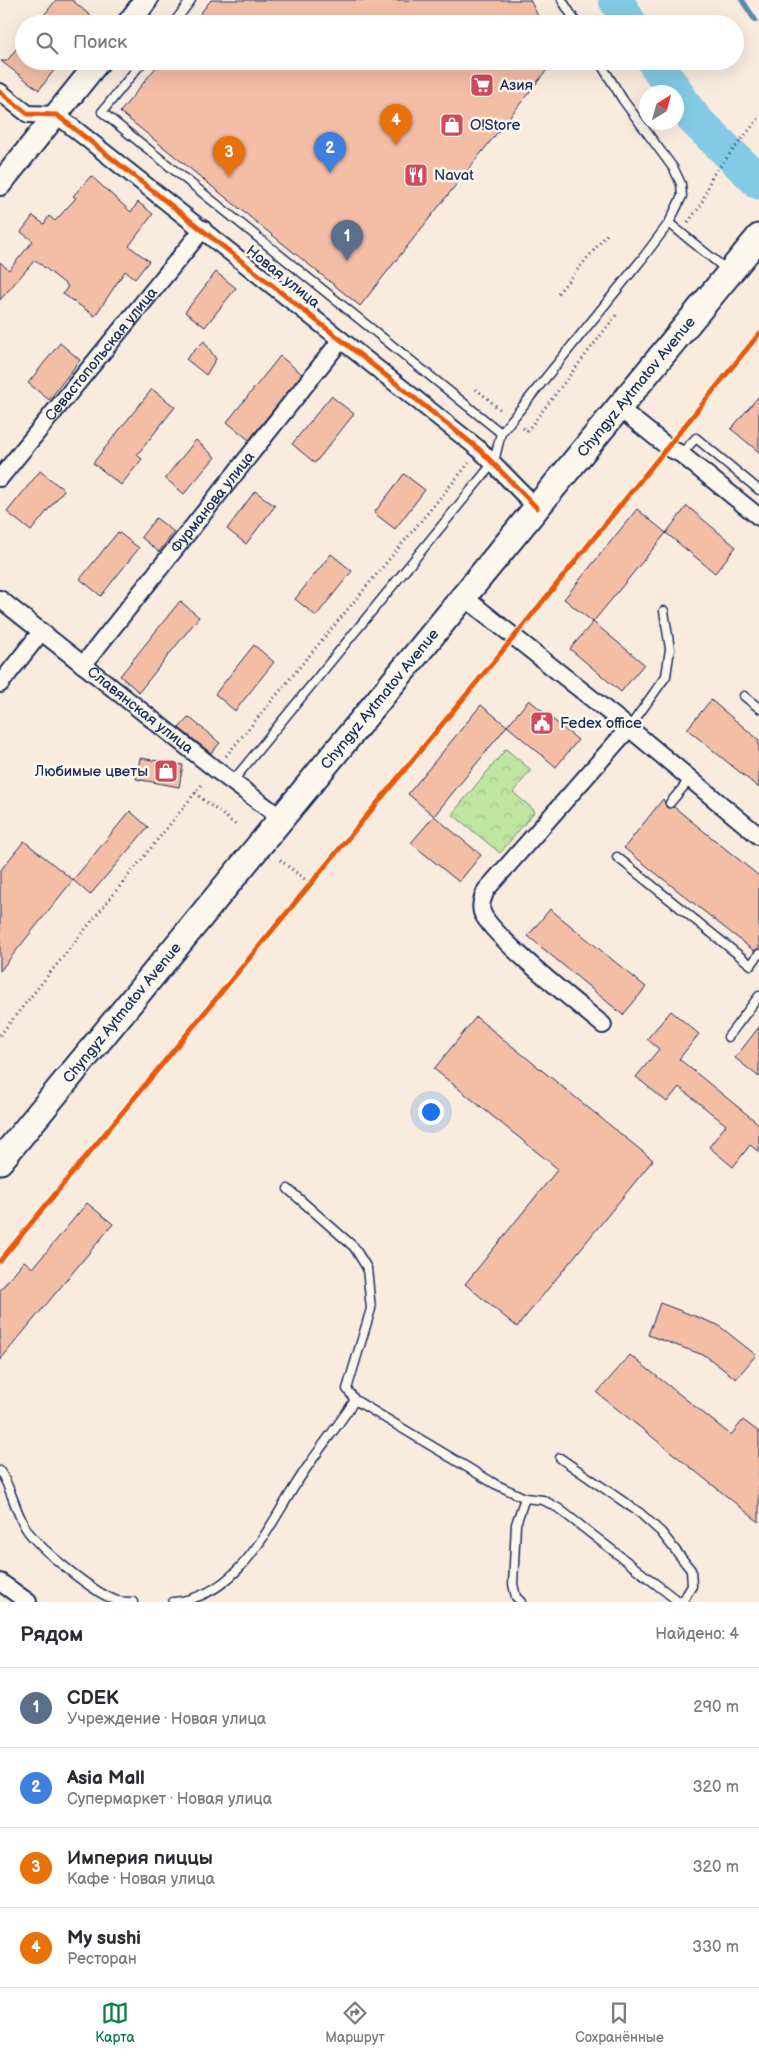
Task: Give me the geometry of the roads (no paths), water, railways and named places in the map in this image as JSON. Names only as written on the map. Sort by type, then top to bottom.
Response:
[{"type":"main road","name":"Chyngyz Aytmatov Avenue","points":[[0,1162],[754,243]]},
{"type":"street","points":[[135,15],[146,0]]},
{"type":"street","points":[[0,184],[92,70]]},
{"type":"street","points":[[0,92],[28,114],[57,115]]},
{"type":"street","name":"Новая улица","points":[[57,115],[480,450],[494,462],[537,508]]},
{"type":"street","name":"Севастопольская улица","points":[[0,478],[203,229]]},
{"type":"street","name":"Фурманова улица","points":[[83,665],[341,340]]},
{"type":"street","points":[[619,408],[669,448],[682,454],[759,518]]},
{"type":"street","points":[[464,597],[691,778],[759,836]]},
{"type":"street","name":"Славянская улица","points":[[0,599],[232,782],[281,818]]},
{"type":"street","points":[[0,684],[41,632]]},
{"type":"street","points":[[603,1025],[549,981],[493,928],[483,914],[481,902],[491,884],[629,728]]},
{"type":"street","points":[[0,1582],[28,1602]]},
{"type":"lane","points":[[180,15],[192,0]]},
{"type":"lane","points":[[562,0],[571,15]]},
{"type":"lane","points":[[136,70],[102,112],[502,433]]},
{"type":"lane","points":[[232,782],[494,462],[502,433],[669,223],[682,196],[681,184],[674,169],[622,100],[604,70]]},
{"type":"lane","points":[[669,223],[730,273]]},
{"type":"lane","points":[[682,454],[696,438],[759,490]]},
{"type":"lane","points":[[629,728],[666,676],[670,649],[664,611]]},
{"type":"lane","points":[[744,696],[759,708]]},
{"type":"lane","points":[[670,803],[691,778]]},
{"type":"lane","points":[[617,857],[751,964],[759,954]]},
{"type":"lane","points":[[728,1037],[759,996]]},
{"type":"lane","points":[[288,1189],[354,1247],[366,1268],[370,1309],[367,1327],[347,1388],[355,1400],[460,1464],[525,1498],[542,1500],[558,1508],[680,1602],[692,1586],[690,1570],[660,1532],[640,1514],[560,1458]]},
{"type":"lane","points":[[173,1602],[196,1599],[210,1593],[242,1566],[308,1466],[355,1400]]},
{"type":"lane","points":[[0,1471],[10,1486],[28,1530],[39,1542],[82,1580],[117,1601],[133,1602]]},
{"type":"lane","points":[[521,1602],[516,1597],[513,1584],[516,1524],[525,1498]]},
{"type":"waterway","points":[[616,0],[625,15]]},
{"type":"waterway","points":[[742,0],[755,20]]},
{"type":"waterway","points":[[660,70],[671,85]]},
{"type":"waterway","points":[[684,105],[695,120],[759,182]]},
{"type":"place","name":"Азия","points":[[482,85]]},
{"type":"place","name":"O!Store","points":[[452,125]]},
{"type":"place","name":"My sushi","points":[[396,145]]},
{"type":"place","name":"Asia Mall","points":[[330,173]]},
{"type":"place","name":"Navat","points":[[416,175]]},
{"type":"place","name":"Империя пиццы","points":[[229,177]]},
{"type":"place","name":"CDEK","points":[[347,261]]},
{"type":"place","name":"Fedex office","points":[[542,723]]},
{"type":"place","name":"Любимые цветы","points":[[166,771]]}]
